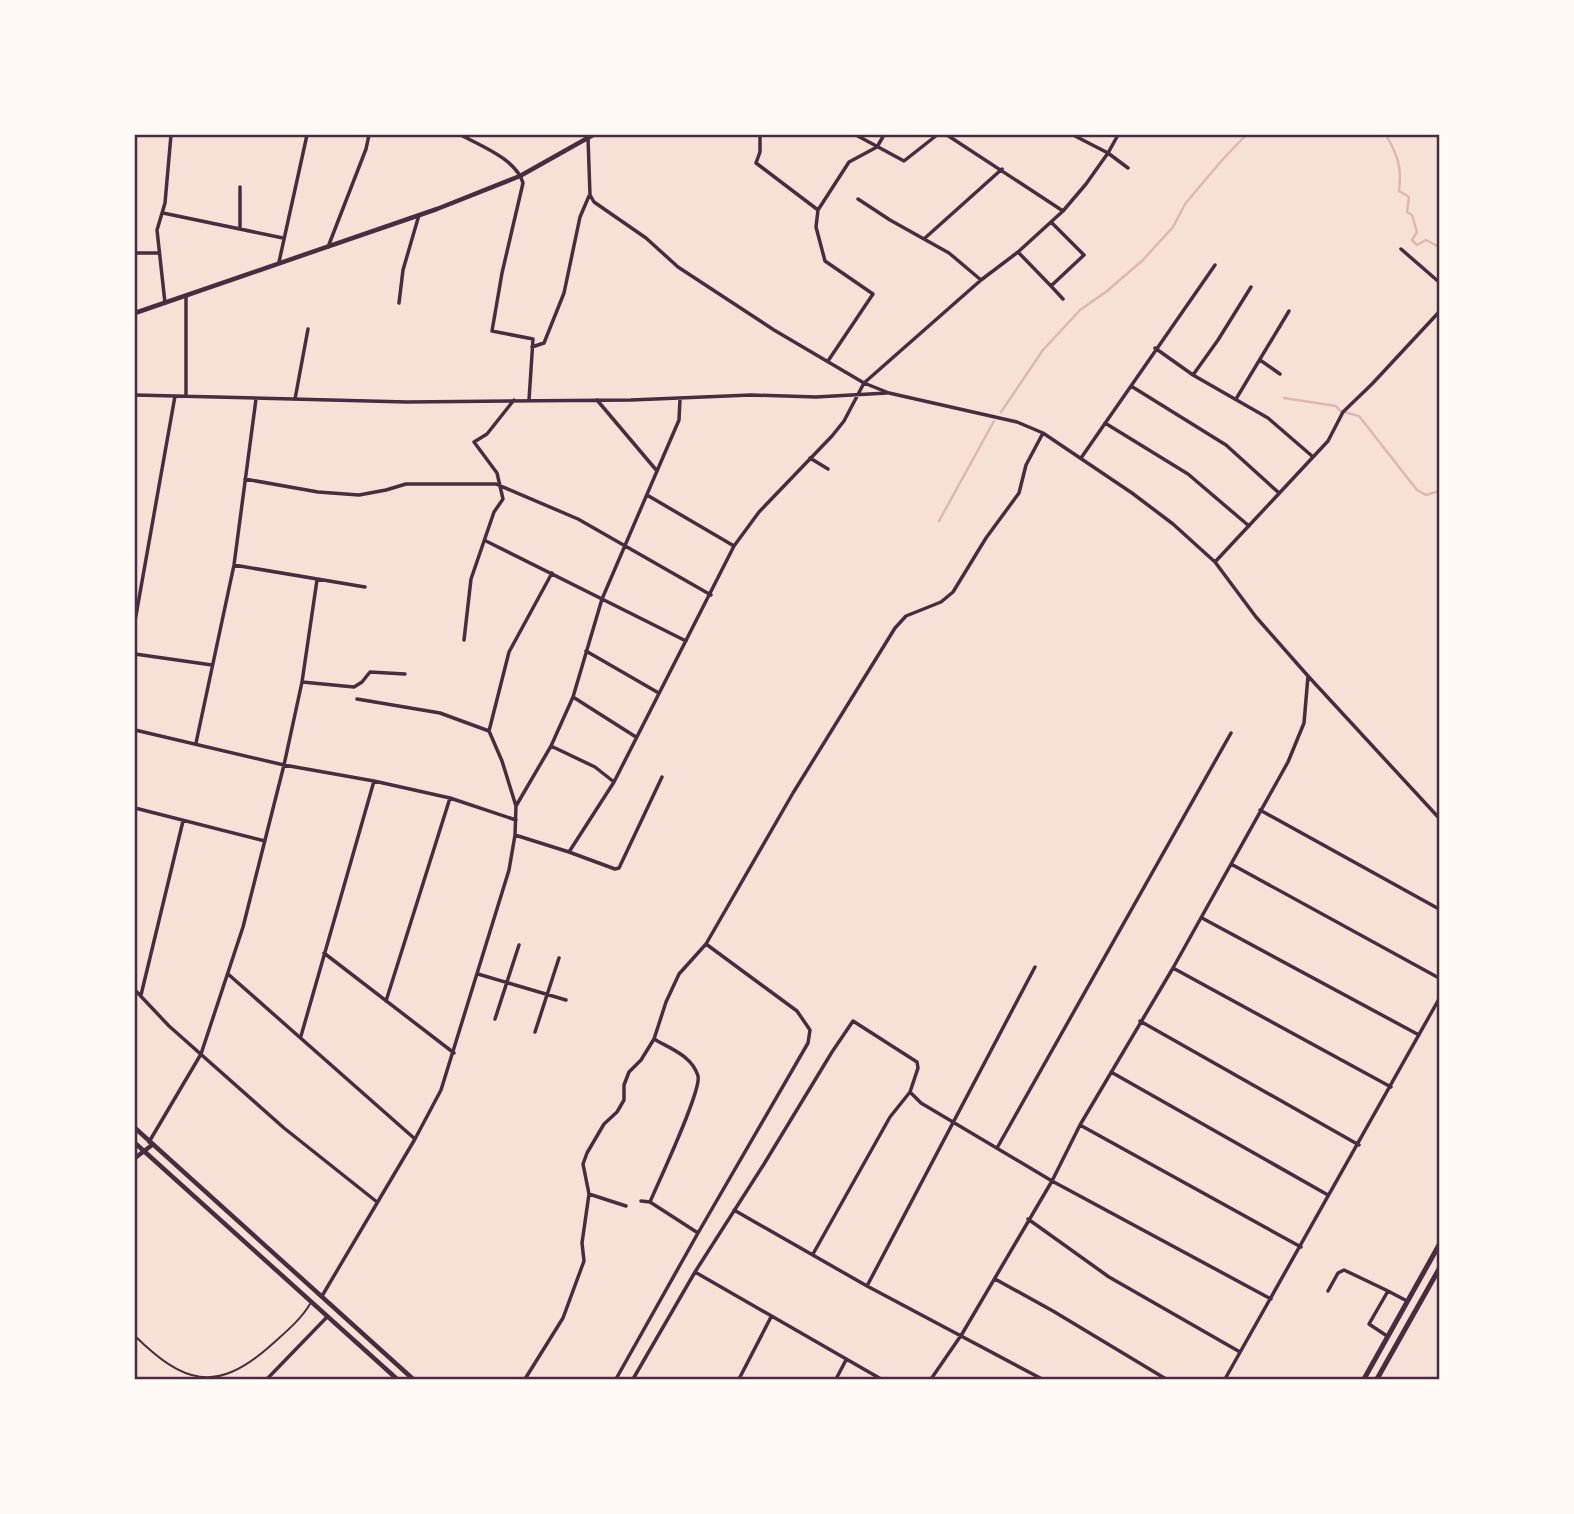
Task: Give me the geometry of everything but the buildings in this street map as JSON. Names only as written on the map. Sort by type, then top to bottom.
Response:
[{"type":"main road","points":[[135,313],[419,215],[520,176],[591,136]]},
{"type":"main road","points":[[135,1128],[413,1379]]},
{"type":"main road","points":[[135,1143],[397,1379]]},
{"type":"main road","points":[[135,1158],[150,1143]]},
{"type":"main road","points":[[1364,1379],[1439,1245]]},
{"type":"main road","points":[[1377,1379],[1439,1269]]},
{"type":"street","points":[[165,303],[157,225],[163,213],[172,135]]},
{"type":"street","points":[[278,264],[307,135]]},
{"type":"street","points":[[328,247],[369,135]]},
{"type":"street","points":[[461,135],[507,163],[520,176],[522,191],[502,274],[492,331],[533,339],[529,400]]},
{"type":"street","points":[[760,135],[760,152],[756,163],[818,210]]},
{"type":"street","points":[[856,135],[904,161],[937,135]]},
{"type":"street","points":[[828,361],[873,294],[825,261],[816,227],[818,210],[849,162],[877,146],[884,135]]},
{"type":"street","points":[[947,135],[1063,211]]},
{"type":"street","points":[[1073,135],[1108,153],[1128,168]]},
{"type":"street","points":[[569,852],[614,782],[734,546],[759,512],[844,421],[864,383],[1063,211],[1108,153],[1118,135]]},
{"type":"street","points":[[533,346],[544,343],[564,293],[580,217],[590,195],[591,136]]},
{"type":"street","points":[[925,238],[1002,169]]},
{"type":"street","points":[[240,187],[240,229]]},
{"type":"street","points":[[590,195],[594,202],[646,238],[678,267],[774,330],[864,383],[889,393],[1017,422],[1043,433],[1153,509],[1215,562],[1256,617],[1439,818]]},
{"type":"street","points":[[858,199],[949,253],[981,280]]},
{"type":"street","points":[[163,213],[283,238]]},
{"type":"street","points":[[399,303],[403,270],[419,215]]},
{"type":"street","points":[[1051,222],[1084,255],[1051,286]]},
{"type":"street","points":[[1401,249],[1439,282]]},
{"type":"street","points":[[1018,252],[1063,299]]},
{"type":"street","points":[[135,253],[159,253]]},
{"type":"street","points":[[1080,459],[1215,265]]},
{"type":"street","points":[[1193,375],[1251,287]]},
{"type":"street","points":[[186,296],[186,395]]},
{"type":"street","points":[[1236,400],[1289,311]]},
{"type":"street","points":[[1215,562],[1328,441],[1343,412],[1439,312]]},
{"type":"street","points":[[295,400],[308,329]]},
{"type":"street","points":[[1155,348],[1193,375],[1268,418],[1312,456]]},
{"type":"street","points":[[1260,360],[1280,374]]},
{"type":"street","points":[[1131,386],[1227,445],[1279,493]]},
{"type":"street","points":[[135,395],[407,402],[751,395],[856,396],[889,393]]},
{"type":"street","points":[[135,621],[175,396]]},
{"type":"street","points":[[516,806],[551,746],[573,697],[602,599],[679,420],[680,398]]},
{"type":"street","points":[[196,743],[234,565],[256,400]]},
{"type":"street","points":[[464,640],[471,579],[494,513],[503,499],[497,473],[474,442],[487,434],[514,400]]},
{"type":"street","points":[[597,400],[657,471]]},
{"type":"street","points":[[1105,422],[1188,474],[1249,526]]},
{"type":"street","points":[[525,1379],[563,1318],[584,1261],[582,1243],[589,1194],[583,1164],[590,1146],[624,1100],[624,1085],[629,1072],[641,1060],[654,1039],[679,974],[706,944],[793,793],[895,628],[906,616],[941,603],[953,592],[986,538],[1019,493],[1026,465],[1043,433]]},
{"type":"street","points":[[810,458],[828,469]]},
{"type":"street","points":[[245,479],[318,492],[359,495],[406,484],[500,485],[578,519],[711,595]]},
{"type":"street","points":[[647,495],[734,546]]},
{"type":"street","points":[[486,541],[686,641]]},
{"type":"street","points":[[234,565],[366,587]]},
{"type":"street","points":[[321,1296],[415,1139],[441,1090],[454,1053],[509,870],[515,835],[516,806],[489,731],[509,652],[552,573]]},
{"type":"street","points":[[150,1143],[167,1109],[201,1054],[228,974],[284,765],[302,682],[317,580]]},
{"type":"street","points":[[586,652],[657,693]]},
{"type":"street","points":[[135,653],[212,665]]},
{"type":"street","points":[[302,682],[354,687],[370,672],[405,674]]},
{"type":"street","points":[[931,1379],[962,1334],[1052,1181],[1080,1125],[1202,918],[1288,762],[1304,723],[1308,676]]},
{"type":"street","points":[[573,697],[637,737]]},
{"type":"street","points":[[357,699],[440,713],[489,731]]},
{"type":"street","points":[[135,730],[284,765],[374,780],[450,798],[516,820]]},
{"type":"street","points":[[997,1148],[1231,733]]},
{"type":"street","points":[[551,746],[595,767],[614,782]]},
{"type":"street","points":[[515,835],[615,869],[619,868],[662,777]]},
{"type":"street","points":[[301,1036],[374,780]]},
{"type":"street","points":[[386,1001],[450,798]]},
{"type":"street","points":[[135,808],[265,841]]},
{"type":"street","points":[[1260,810],[1439,909]]},
{"type":"street","points":[[141,995],[183,821]]},
{"type":"street","points":[[1231,864],[1439,978]]},
{"type":"street","points":[[1202,918],[1419,1035]]},
{"type":"street","points":[[616,1379],[808,1043],[810,1030],[797,1011],[706,944]]},
{"type":"street","points":[[495,1019],[519,945]]},
{"type":"street","points":[[324,953],[454,1053]]},
{"type":"street","points":[[535,1032],[559,958]]},
{"type":"street","points":[[867,1286],[1035,967]]},
{"type":"street","points":[[1173,968],[1391,1087]]},
{"type":"street","points":[[228,974],[415,1139]]},
{"type":"street","points":[[478,974],[566,1000]]},
{"type":"street","points":[[135,990],[169,1026],[284,1128],[377,1202]]},
{"type":"street","points":[[1225,1379],[1439,999]]},
{"type":"street","points":[[633,1379],[695,1272],[853,1021],[917,1062],[918,1068],[910,1092],[890,1117],[813,1254]]},
{"type":"street","points":[[1140,1021],[1359,1145]]},
{"type":"street","points":[[650,1202],[698,1083],[698,1077],[688,1059],[654,1039]]},
{"type":"street","points":[[1111,1072],[1329,1195]]},
{"type":"street","points":[[910,1092],[921,1103],[1052,1181],[1271,1299]]},
{"type":"street","points":[[1080,1125],[1301,1247]]},
{"type":"street","points":[[589,1194],[626,1206]]},
{"type":"street","points":[[640,1201],[650,1202],[698,1233]]},
{"type":"street","points":[[734,1210],[867,1286],[962,1334],[1042,1379]]},
{"type":"street","points":[[1028,1219],[1109,1277],[1240,1352]]},
{"type":"street","points":[[1328,1291],[1338,1273],[1344,1270],[1407,1301]]},
{"type":"street","points":[[695,1272],[881,1379]]},
{"type":"street","points":[[995,1279],[1166,1379]]},
{"type":"street","points":[[1387,1336],[1369,1324],[1388,1291]]},
{"type":"street","points":[[267,1379],[327,1317]]},
{"type":"street","points":[[739,1379],[771,1317]]},
{"type":"street","points":[[836,1379],[846,1360]]},
{"type":"lane","points":[[135,1336],[167,1364],[205,1378],[221,1377],[246,1365],[262,1352],[286,1332],[311,1302]]},
{"type":"waterway","points":[[1001,412],[1043,350],[1080,310],[1143,260],[1173,227],[1185,204],[1246,135]]},
{"type":"waterway","points":[[1386,135],[1398,162],[1399,191],[1409,197],[1407,212],[1412,215],[1417,232],[1412,240],[1417,245],[1426,240],[1439,247]]},
{"type":"waterway","points":[[1284,398],[1336,406],[1340,411],[1359,416],[1417,490],[1426,495],[1439,491]]},
{"type":"waterway","points":[[939,521],[994,421]]}]
